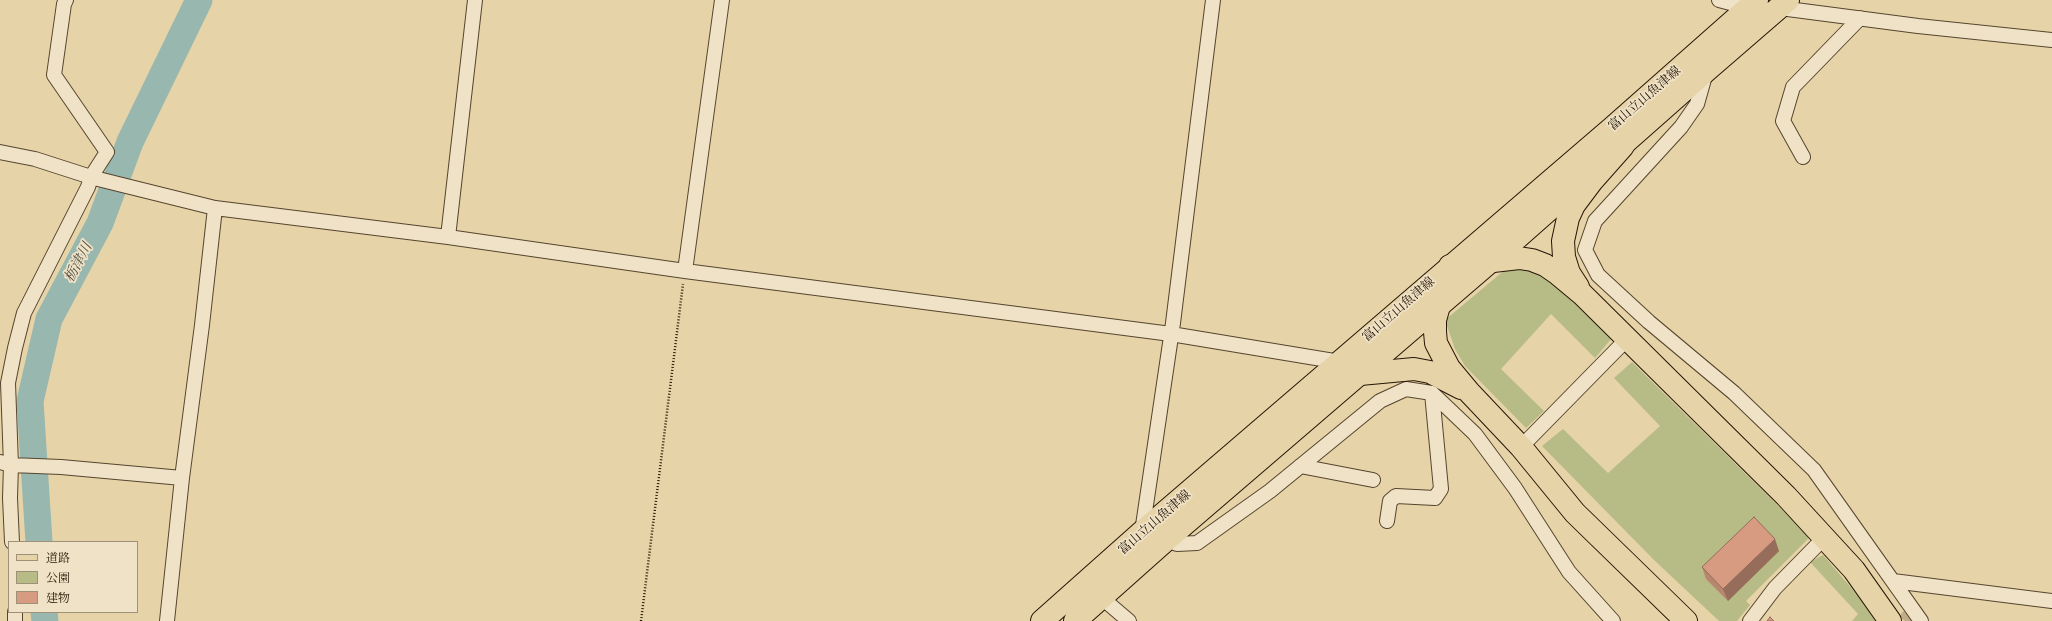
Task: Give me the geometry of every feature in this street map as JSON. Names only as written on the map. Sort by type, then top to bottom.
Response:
[{"type":"main road","name":"富山立山魚津線","points":[[1042,621],[1142,532],[1450,266],[1541,190],[1753,4]]},
{"type":"main road","name":"富山立山魚津線","points":[[1075,621],[1166,540],[1491,261],[1784,4]]},
{"type":"main road","points":[[1582,294],[1569,273],[1564,257],[1565,227],[1574,206],[1592,181],[1623,146]]},
{"type":"main road","points":[[1686,621],[1575,513],[1521,447],[1469,392],[1449,368],[1436,343],[1436,320],[1450,266],[1519,258],[1532,260],[1545,265],[1558,274],[1582,294],[1738,447],[1825,537],[1854,570],[1908,616]]},
{"type":"main road","points":[[1360,374],[1414,369],[1430,372],[1469,392]]},
{"type":"street","points":[[12,541],[10,498],[6,464],[8,383],[24,313],[92,177],[107,152],[54,75],[64,4],[66,0]]},
{"type":"street","points":[[448,237],[475,0]]},
{"type":"street","points":[[685,271],[722,0]]},
{"type":"street","points":[[1142,532],[1172,334],[1213,0]]},
{"type":"street","points":[[1719,0],[1753,4]]},
{"type":"street","points":[[1784,4],[1860,18],[2052,40]]},
{"type":"street","points":[[1803,156],[1783,120],[1793,87],[1860,18]]},
{"type":"street","points":[[1707,70],[1697,104],[1681,127],[1595,221],[1585,250],[1598,275],[1649,322],[1734,393],[1814,470],[1855,530],[1893,581],[1908,616]]},
{"type":"street","points":[[0,152],[35,159],[152,194],[215,208],[448,237],[685,271],[1172,334],[1340,362]]},
{"type":"street","points":[[168,621],[182,478],[202,325],[215,208]]},
{"type":"street","points":[[1521,447],[1627,339]]},
{"type":"street","points":[[1166,540],[1177,544],[1196,543],[1270,491],[1380,401],[1406,389],[1432,394],[1475,434],[1515,488],[1569,572],[1612,621]]},
{"type":"street","points":[[1387,521],[1390,501],[1396,496],[1435,498],[1441,489],[1432,394]]},
{"type":"street","points":[[6,464],[61,467],[182,478]]},
{"type":"street","points":[[1300,466],[1373,480]]},
{"type":"street","points":[[1750,621],[1775,588],[1825,537]]},
{"type":"street","points":[[1893,581],[2052,601]]},
{"type":"street","points":[[1102,598],[1129,621]]},
{"type":"path","points":[[641,621],[685,271]]},
{"type":"green space","points":[[1534,266],[1568,288],[1612,338],[1595,358],[1551,314],[1501,369],[1544,411],[1526,428],[1465,366],[1455,349],[1445,320],[1506,269]]},
{"type":"green space","points":[[1632,362],[1810,537],[1746,601],[1750,605],[1737,621],[1719,621],[1654,560],[1542,446],[1563,429],[1608,473],[1660,426],[1614,378]]},
{"type":"green space","points":[[1823,555],[1860,598],[1876,621],[1852,621],[1858,614],[1810,562]]},
{"type":"building","points":[[1754,517],[1775,539],[1723,589],[1702,567]]},
{"type":"building","points":[[1770,617],[1774,621],[1767,621]]},
{"type":"waterway","name":"栃津川","points":[[39,541],[30,401],[49,319],[100,223],[130,142],[199,0]]},
{"type":"waterway","name":"栃津川","points":[[44,613],[45,621]]},
{"type":"tunnel","points":[[1905,621],[1909,615]]}]
